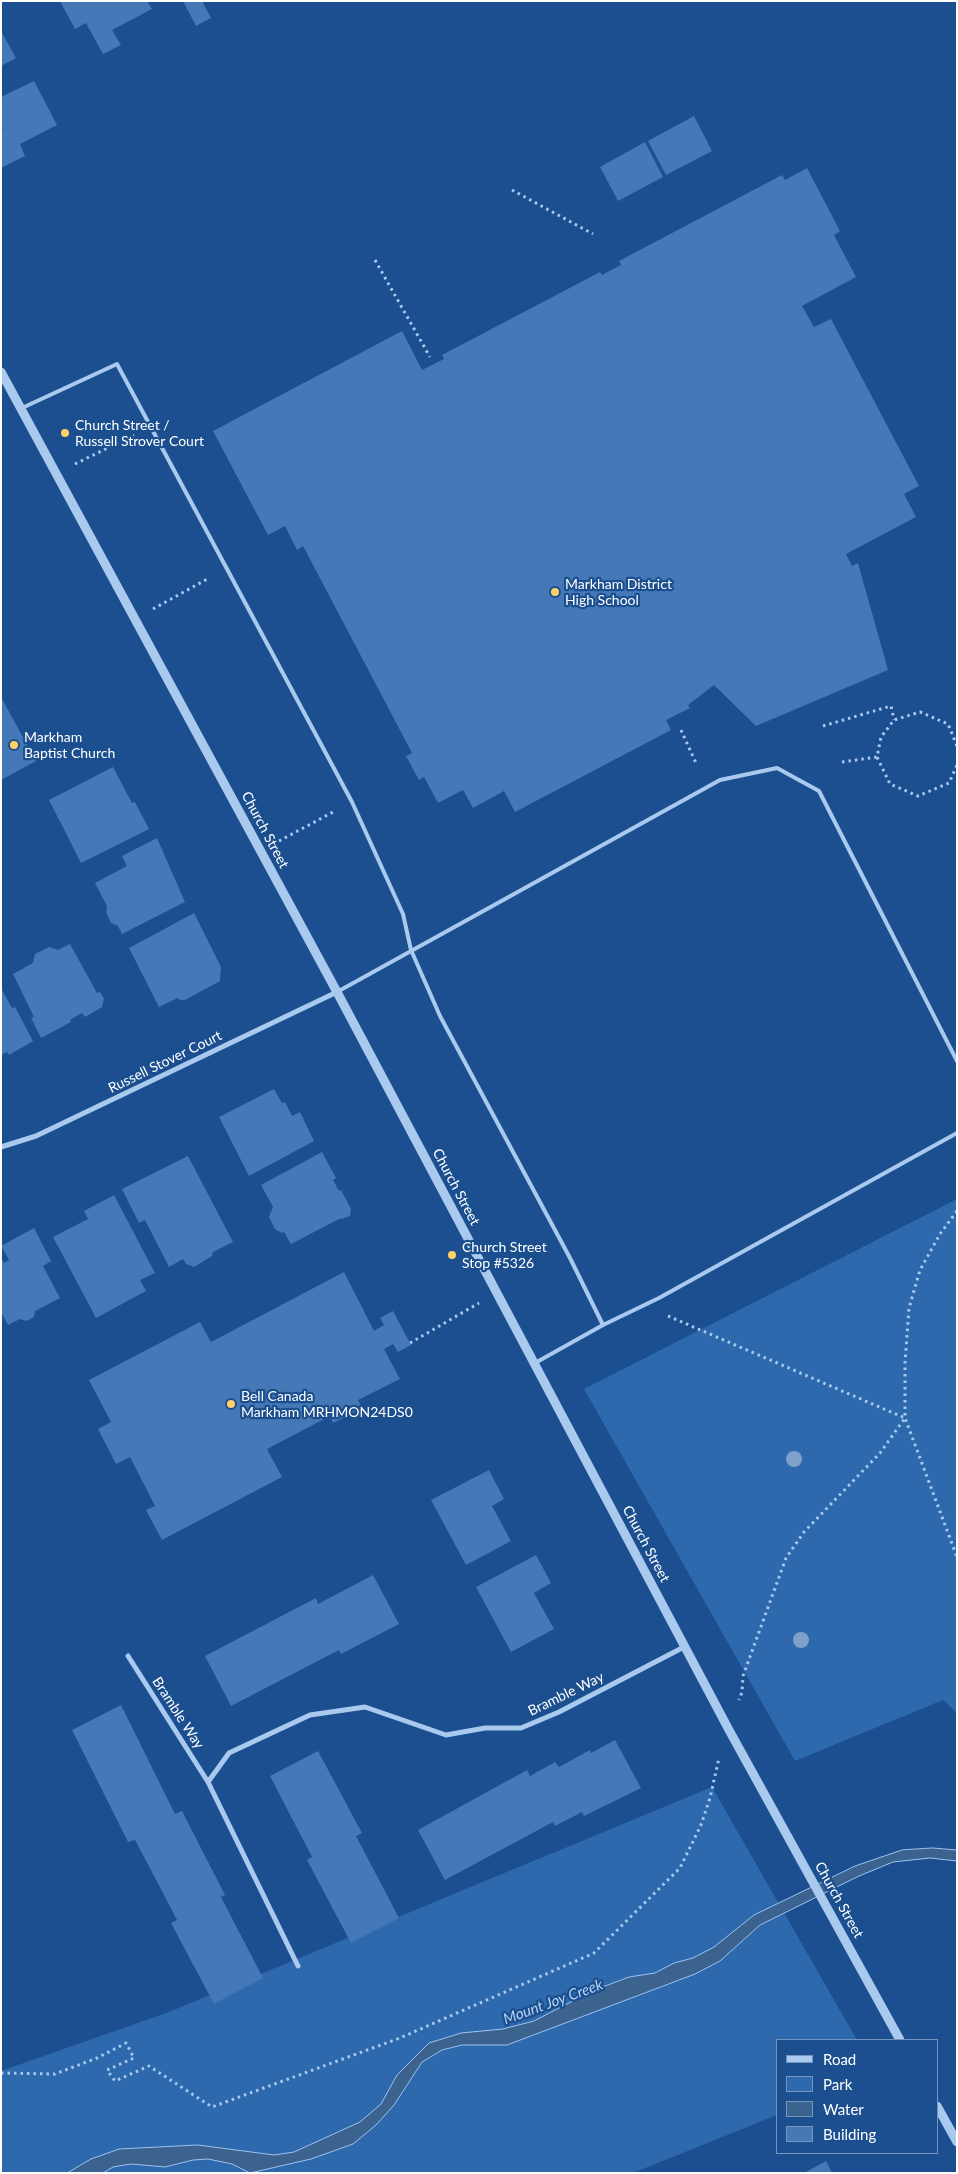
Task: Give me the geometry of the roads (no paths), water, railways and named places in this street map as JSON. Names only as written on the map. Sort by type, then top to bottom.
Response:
[{"type":"street","name":"Church Street","points":[[1,372],[337,992],[728,1730],[899,2039]]},
{"type":"street","name":"Russell Stover Court","points":[[1,1146],[36,1136],[337,992]]},
{"type":"street","name":"Bramble Way","points":[[208,1782],[229,1753],[310,1715],[365,1707],[446,1735],[486,1728],[521,1728],[559,1712],[684,1647]]},
{"type":"street","name":"Bramble Way","points":[[128,1656],[208,1782],[298,1966]]},
{"type":"street","points":[[938,2108],[957,2142]]},
{"type":"lane","points":[[21,408],[117,364],[352,802],[403,914],[411,950],[440,1016],[570,1258],[603,1325]]},
{"type":"lane","points":[[337,992],[720,780],[777,768],[819,791],[957,1061]]},
{"type":"lane","points":[[534,1363],[603,1325],[659,1298],[957,1133]]},
{"type":"water","points":[[933,1848],[957,1850],[957,1861],[930,1858],[893,1862],[859,1876],[760,1925],[720,1961],[695,1974],[507,2045],[462,2045],[442,2050],[422,2062],[394,2105],[376,2125],[353,2144],[311,2159],[250,2173],[232,2164],[208,2159],[193,2160],[165,2167],[131,2164],[113,2167],[103,2173],[67,2173],[91,2159],[119,2149],[198,2145],[274,2155],[294,2152],[360,2122],[381,2104],[397,2075],[429,2043],[461,2033],[503,2029],[534,2021],[592,1991],[629,1977],[655,1973],[674,1963],[693,1958],[714,1947],[754,1915],[855,1866],[902,1850]]},
{"type":"place","name":"Church Street / Russell Strover Court","points":[[65,433]]},
{"type":"place","name":"Markham District High School","points":[[555,592]]},
{"type":"place","name":"Markham Baptist Church","points":[[14,745]]},
{"type":"place","name":"Church Street Stop #5326","points":[[452,1255]]},
{"type":"place","name":"Bell Canada Markham MRHMON24DS0","points":[[231,1404]]},
{"type":"water label","name":"Mount Joy Creek","points":[[553,2002]]}]
